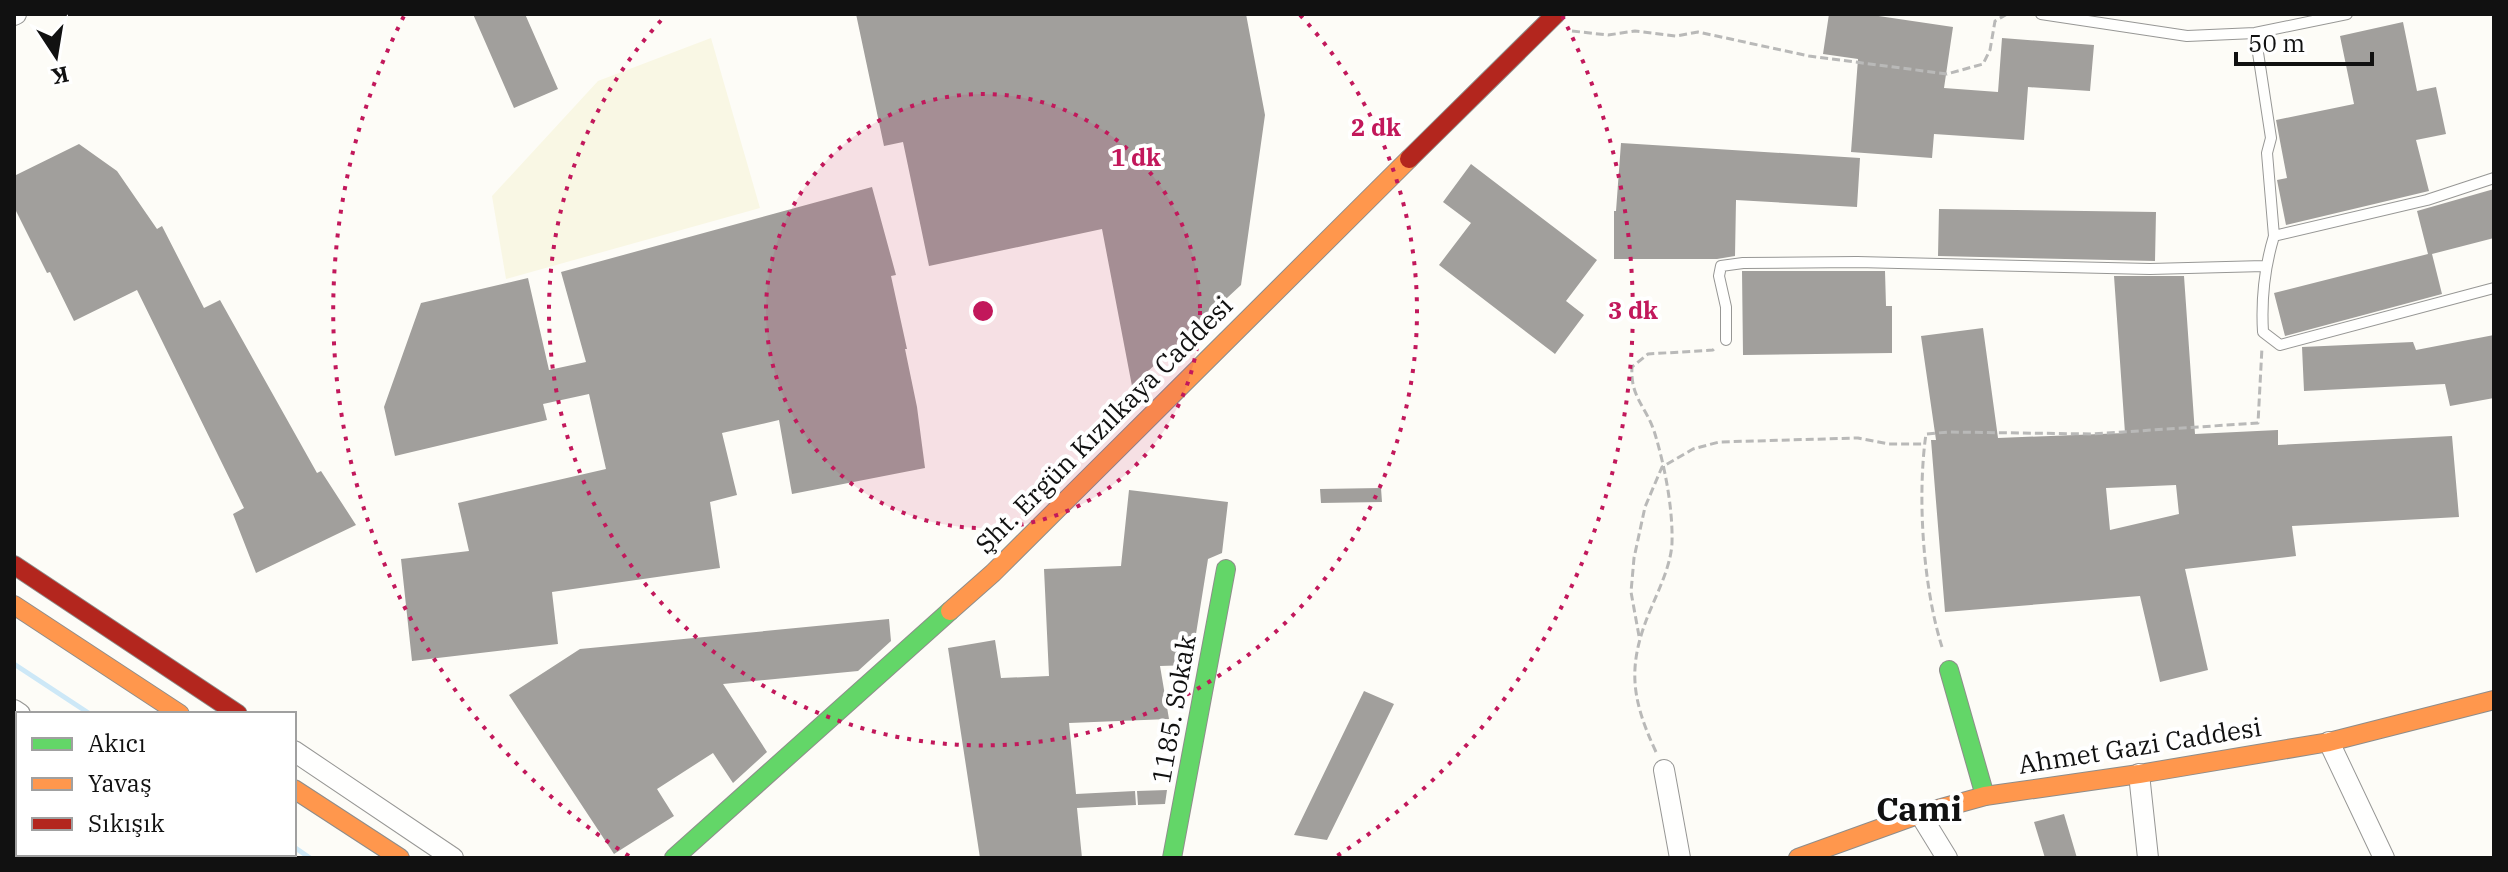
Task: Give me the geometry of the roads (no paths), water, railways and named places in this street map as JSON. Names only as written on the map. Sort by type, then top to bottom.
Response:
[{"type":"street","name":"Şht. Ergün Kızılkaya Caddesi","points":[[674,858],[993,573],[1551,19]]},
{"type":"street","points":[[14,565],[235,712]]},
{"type":"street","name":"1185. Sokak","points":[[1172,858],[1226,569]]},
{"type":"street","points":[[14,605],[177,712]]},
{"type":"street","points":[[1949,670],[1985,796]]},
{"type":"street","name":"Ahmet Gazi Caddesi","points":[[1798,858],[1920,814],[1985,796],[2329,742],[2493,702]]},
{"type":"street","points":[[2329,742],[2384,858]]},
{"type":"street","points":[[296,752],[450,857]]},
{"type":"street","points":[[1664,770],[1680,858]]},
{"type":"street","points":[[2139,774],[2148,858]]},
{"type":"street","points":[[296,790],[400,858]]},
{"type":"street","points":[[1920,814],[1947,858]]},
{"type":"lane","points":[[2041,14],[2187,36],[2255,33],[2347,14]]},
{"type":"lane","points":[[2255,33],[2271,138],[2267,153],[2274,236],[2264,266],[2261,303],[2263,332],[2280,345],[2494,288]]},
{"type":"lane","points":[[2274,236],[2427,200],[2494,178]]},
{"type":"lane","points":[[1726,340],[1726,307],[1719,276],[1721,266],[1857,262],[2150,269],[2264,266]]},
{"type":"waterway","points":[[14,664],[87,712]]},
{"type":"waterway","points":[[296,848],[310,858]]},
{"type":"district","name":"Cami","points":[[1919,809]]}]
